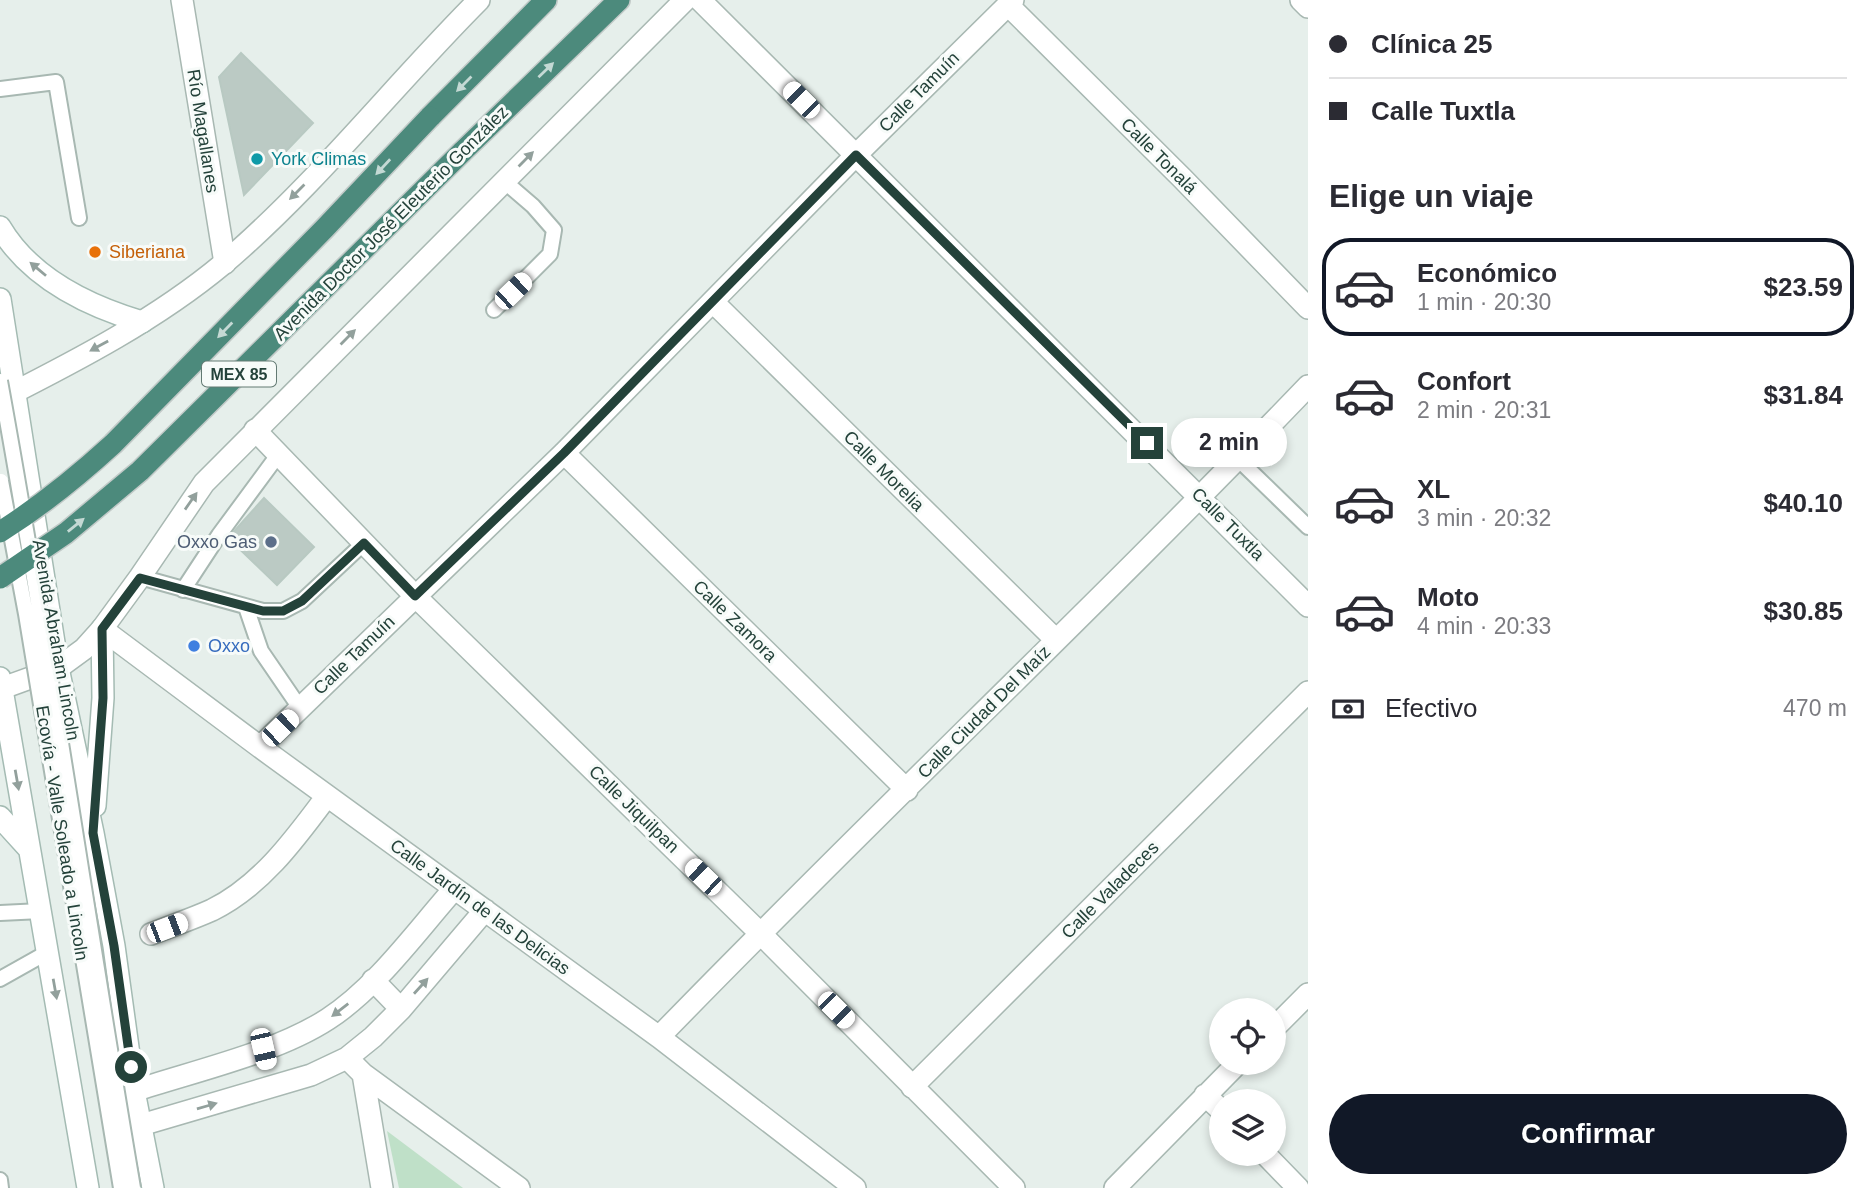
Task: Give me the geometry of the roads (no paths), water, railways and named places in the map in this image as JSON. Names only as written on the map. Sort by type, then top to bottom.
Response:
[{"type":"highway","name":"MEX 85","points":[[0,532],[59,491],[113,444],[546,0]]},
{"type":"highway","name":"Avenida Doctor José Eleuterio González","points":[[0,578],[66,533],[140,471],[619,0]]},
{"type":"street","name":"Río Magallanes","points":[[182,0],[225,263]]},
{"type":"street","points":[[5,391],[142,322],[225,263],[326,164],[479,0]]},
{"type":"street","points":[[88,1188],[1,685],[58,668],[72,660],[102,629],[140,578],[204,482],[685,0]]},
{"type":"street","name":"Calle Tuxtla","points":[[700,0],[1308,606]]},
{"type":"street","points":[[1301,0],[1308,7]]},
{"type":"street","name":"Calle Tamuín","points":[[260,747],[564,453],[856,155],[1011,3]]},
{"type":"street","name":"Calle Tonalá","points":[[1011,3],[1308,308]]},
{"type":"street","points":[[0,228],[22,256],[72,294],[106,311],[142,322]]},
{"type":"street","name":"Avenida Abraham Lincoln","points":[[0,299],[5,391],[114,946],[134,1091],[153,1188]]},
{"type":"street","name":"Calle Morelia","points":[[713,302],[1056,639]]},
{"type":"street","name":"Calle Ciudad Del Maíz","points":[[659,1037],[760,933],[1201,497],[1308,386]]},
{"type":"street","name":"Calle Jiquilpan","points":[[255,430],[415,596],[760,933],[1014,1188]]},
{"type":"street","name":"Calle Zamora","points":[[564,453],[907,790]]},
{"type":"street","points":[[93,833],[103,698],[102,629]]},
{"type":"street","name":"Calle Jardín de las Delicias","points":[[102,629],[659,1037],[855,1188]]},
{"type":"street","name":"Calle Valadeces","points":[[912,1087],[1308,692]]},
{"type":"street","points":[[151,934],[213,909],[237,894],[280,856],[327,796]]},
{"type":"street","points":[[0,817],[29,849]]},
{"type":"street","points":[[134,1091],[263,1049],[295,1037],[328,1019],[373,980],[454,889]]},
{"type":"street","points":[[141,1125],[311,1075],[347,1058],[373,1038],[401,1009],[485,910]]},
{"type":"street","points":[[373,980],[401,1009]]},
{"type":"street","points":[[1286,1016],[1308,994]]},
{"type":"street","points":[[263,1049],[272,1087]]},
{"type":"street","points":[[347,1058],[363,1074],[519,1188]]},
{"type":"street","points":[[363,1074],[382,1188]]},
{"type":"street","points":[[1115,1188],[1226,1075]]},
{"type":"street","points":[[1205,1095],[1209,1099]]},
{"type":"street","points":[[1277,1166],[1298,1188]]},
{"type":"lane","points":[[0,89],[56,82],[79,218]]},
{"type":"lane","points":[[494,310],[550,254],[554,230],[533,206],[504,181]]},
{"type":"lane","points":[[5,391],[90,938],[133,1188]]},
{"type":"lane","points":[[183,590],[278,455]]},
{"type":"lane","points":[[1238,459],[1308,527]]},
{"type":"lane","name":"Ecovía - Valle Soleado a Lincoln","points":[[0,478],[26,614],[121,1188]]},
{"type":"lane","points":[[140,578],[263,611],[283,611],[302,601],[364,543]]},
{"type":"lane","points":[[246,607],[261,651],[300,708]]},
{"type":"lane","points":[[0,913],[41,911]]},
{"type":"lane","points":[[0,979],[48,952]]},
{"type":"lane","points":[[0,1180],[1,1188]]},
{"type":"place","name":"York Climas","points":[[257,159]]},
{"type":"place","name":"Siberiana","points":[[95,252]]},
{"type":"place","name":"Oxxo Gas","points":[[271,542]]},
{"type":"place","name":"Oxxo","points":[[194,646]]}]
